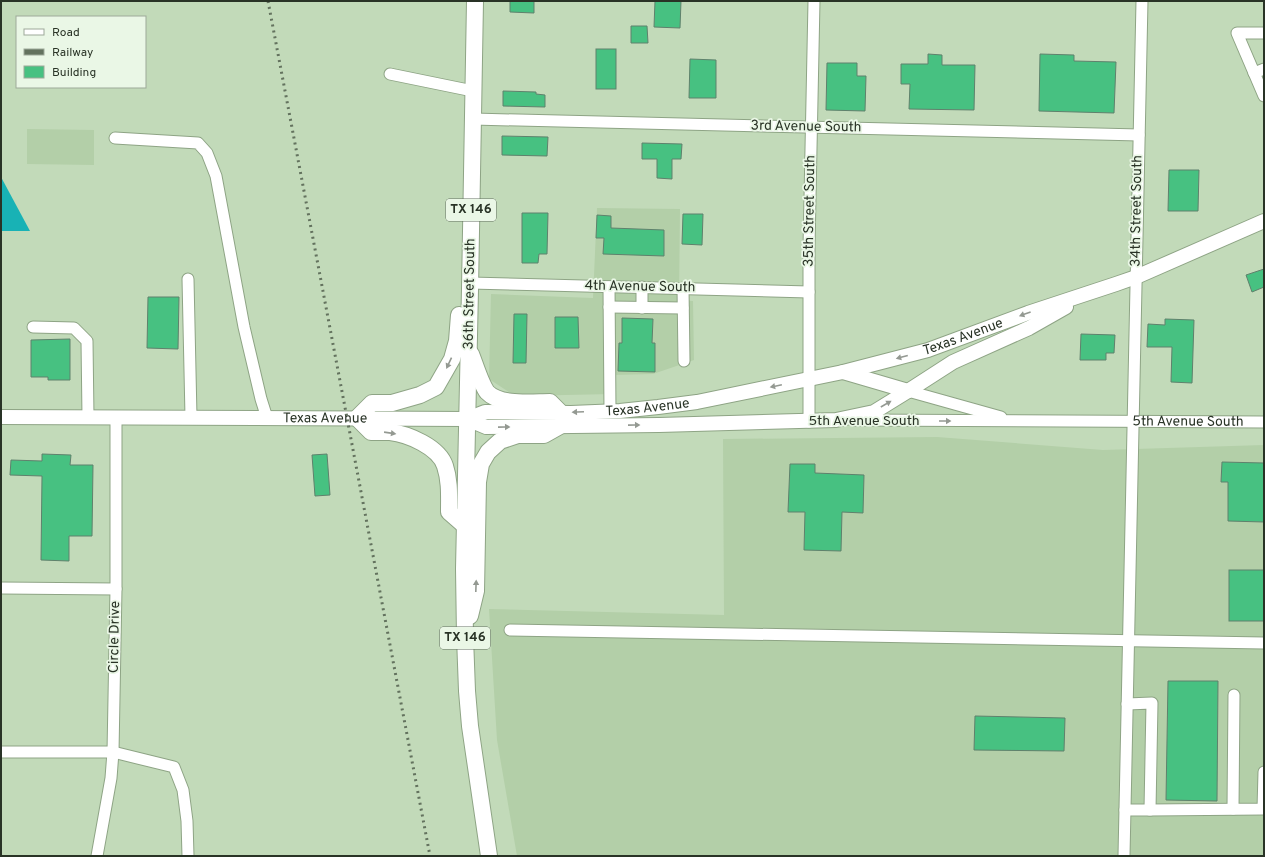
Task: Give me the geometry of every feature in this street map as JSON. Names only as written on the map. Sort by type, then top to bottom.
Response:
[{"type":"highway","name":"36th Street South","points":[[467,419],[475,1]]},
{"type":"highway","points":[[465,526],[449,512],[449,480],[445,464],[435,452],[419,441],[406,436],[390,432],[371,432],[357,418],[372,403],[392,403],[420,395],[436,386],[452,359],[457,341],[460,268],[471,244]]},
{"type":"highway","name":"TX 146","points":[[469,347],[487,391],[498,400],[513,402],[550,402],[560,419]]},
{"type":"highway","name":"TX 146","points":[[467,419],[465,526],[465,637],[467,691],[470,726],[488,856]]},
{"type":"highway","points":[[465,637],[476,591],[478,482],[481,464],[488,452],[500,441],[518,435],[544,435],[560,419]]},
{"type":"main road","name":"Texas Avenue","points":[[560,419],[610,411],[698,402],[843,372],[928,350],[1028,313],[1089,294],[1136,277],[1264,221]]},
{"type":"main road","points":[[836,420],[874,412],[953,362],[1029,328],[1089,294]]},
{"type":"main road","points":[[843,372],[908,391]]},
{"type":"main road","name":"Texas Avenue","points":[[1,417],[467,419]]},
{"type":"main road","name":"5th Avenue South","points":[[467,419],[486,428],[560,419],[808,422],[836,420]]},
{"type":"street","name":"35th Street South","points":[[808,422],[814,1]]},
{"type":"street","name":"34th Street South","points":[[1124,856],[1142,1]]},
{"type":"street","points":[[1264,33],[1237,33],[1259,71],[1264,96]]},
{"type":"street","points":[[390,74],[473,91]]},
{"type":"street","name":"3rd Avenue South","points":[[473,119],[1139,135]]},
{"type":"street","points":[[115,138],[198,143],[207,153],[216,176],[244,327],[267,418]]},
{"type":"street","points":[[188,279],[191,418]]},
{"type":"street","name":"4th Avenue South","points":[[470,283],[809,292]]},
{"type":"street","points":[[609,287],[610,411]]},
{"type":"street","points":[[642,287],[642,308]]},
{"type":"street","points":[[683,288],[684,360]]},
{"type":"street","points":[[609,307],[683,308]]},
{"type":"street","points":[[33,327],[74,328],[87,341],[88,417]]},
{"type":"street","points":[[908,391],[1015,421]]},
{"type":"street","name":"Circle Drive","points":[[97,856],[111,778],[113,752],[116,589],[116,417]]},
{"type":"street","name":"5th Avenue South","points":[[836,420],[1264,422]]},
{"type":"street","points":[[1,588],[116,589]]},
{"type":"street","points":[[510,630],[1264,643]]},
{"type":"street","points":[[1233,809],[1234,695]]},
{"type":"street","points":[[1127,704],[1152,703],[1150,810]]},
{"type":"street","points":[[1,752],[113,752],[174,767],[183,790],[187,822],[188,856]]},
{"type":"street","points":[[1125,810],[1263,809],[1264,772]]},
{"type":"shaded area","points":[[27,129],[94,130],[94,165],[27,164]]},
{"type":"shaded area","points":[[597,208],[680,209],[679,300],[693,301],[694,360],[653,374],[613,375],[614,394],[515,396],[489,379],[491,294],[593,298]]},
{"type":"shaded area","points":[[937,437],[1103,450],[1264,445],[1264,856],[517,856],[497,740],[489,609],[724,615],[723,439]]},
{"type":"water","points":[[1,177],[30,231],[1,231]]},
{"type":"building","points":[[510,1],[534,1],[534,13],[510,12]]},
{"type":"building","points":[[655,1],[681,1],[680,28],[654,27]]},
{"type":"building","points":[[631,26],[647,26],[648,43],[631,43]]},
{"type":"building","points":[[596,49],[616,49],[616,89],[596,89]]},
{"type":"building","points":[[928,54],[942,55],[942,65],[975,65],[974,110],[909,109],[910,84],[901,84],[901,64],[928,64]]},
{"type":"building","points":[[1040,54],[1074,55],[1074,61],[1116,62],[1114,113],[1039,111]]},
{"type":"building","points":[[690,59],[716,60],[716,98],[689,98]]},
{"type":"building","points":[[827,63],[857,63],[857,76],[866,76],[865,111],[826,110]]},
{"type":"building","points":[[503,91],[536,92],[536,94],[545,95],[545,107],[503,106]]},
{"type":"building","points":[[502,136],[548,137],[547,156],[502,155]]},
{"type":"building","points":[[642,143],[682,144],[681,159],[672,159],[672,179],[657,178],[657,159],[642,159]]},
{"type":"building","points":[[1169,170],[1199,170],[1198,211],[1168,211]]},
{"type":"building","points":[[522,213],[548,213],[547,254],[539,254],[538,263],[522,263]]},
{"type":"building","points":[[683,214],[703,214],[702,245],[682,244]]},
{"type":"building","points":[[597,215],[611,216],[611,228],[664,230],[664,256],[603,254],[604,238],[596,238]]},
{"type":"building","points":[[1264,269],[1264,287],[1252,292],[1246,275]]},
{"type":"building","points":[[148,297],[179,297],[178,349],[147,348]]},
{"type":"building","points":[[514,314],[527,314],[526,363],[513,363]]},
{"type":"building","points":[[555,317],[578,317],[579,348],[555,348]]},
{"type":"building","points":[[622,318],[653,319],[652,343],[655,343],[655,372],[618,371],[619,343],[622,343]]},
{"type":"building","points":[[1165,319],[1194,320],[1192,383],[1171,382],[1172,347],[1147,347],[1148,324],[1165,325]]},
{"type":"building","points":[[1081,334],[1115,335],[1114,353],[1106,353],[1106,360],[1080,360]]},
{"type":"building","points":[[70,339],[70,380],[48,380],[48,377],[31,377],[31,340]]},
{"type":"building","points":[[42,454],[71,455],[70,465],[93,465],[92,536],[69,536],[69,561],[41,560],[42,476],[10,475],[11,460],[42,461]]},
{"type":"building","points":[[327,454],[330,495],[315,496],[312,455]]},
{"type":"building","points":[[1222,462],[1264,463],[1264,522],[1228,521],[1228,482],[1221,482]]},
{"type":"building","points":[[790,464],[815,464],[815,473],[864,475],[863,513],[842,512],[841,551],[804,550],[805,512],[788,512]]},
{"type":"building","points":[[1229,570],[1264,570],[1264,621],[1229,621]]},
{"type":"building","points":[[1168,681],[1218,681],[1217,801],[1166,800]]},
{"type":"building","points":[[975,716],[1065,718],[1064,751],[974,750]]},
{"type":"railway","points":[[268,1],[430,856]]}]
